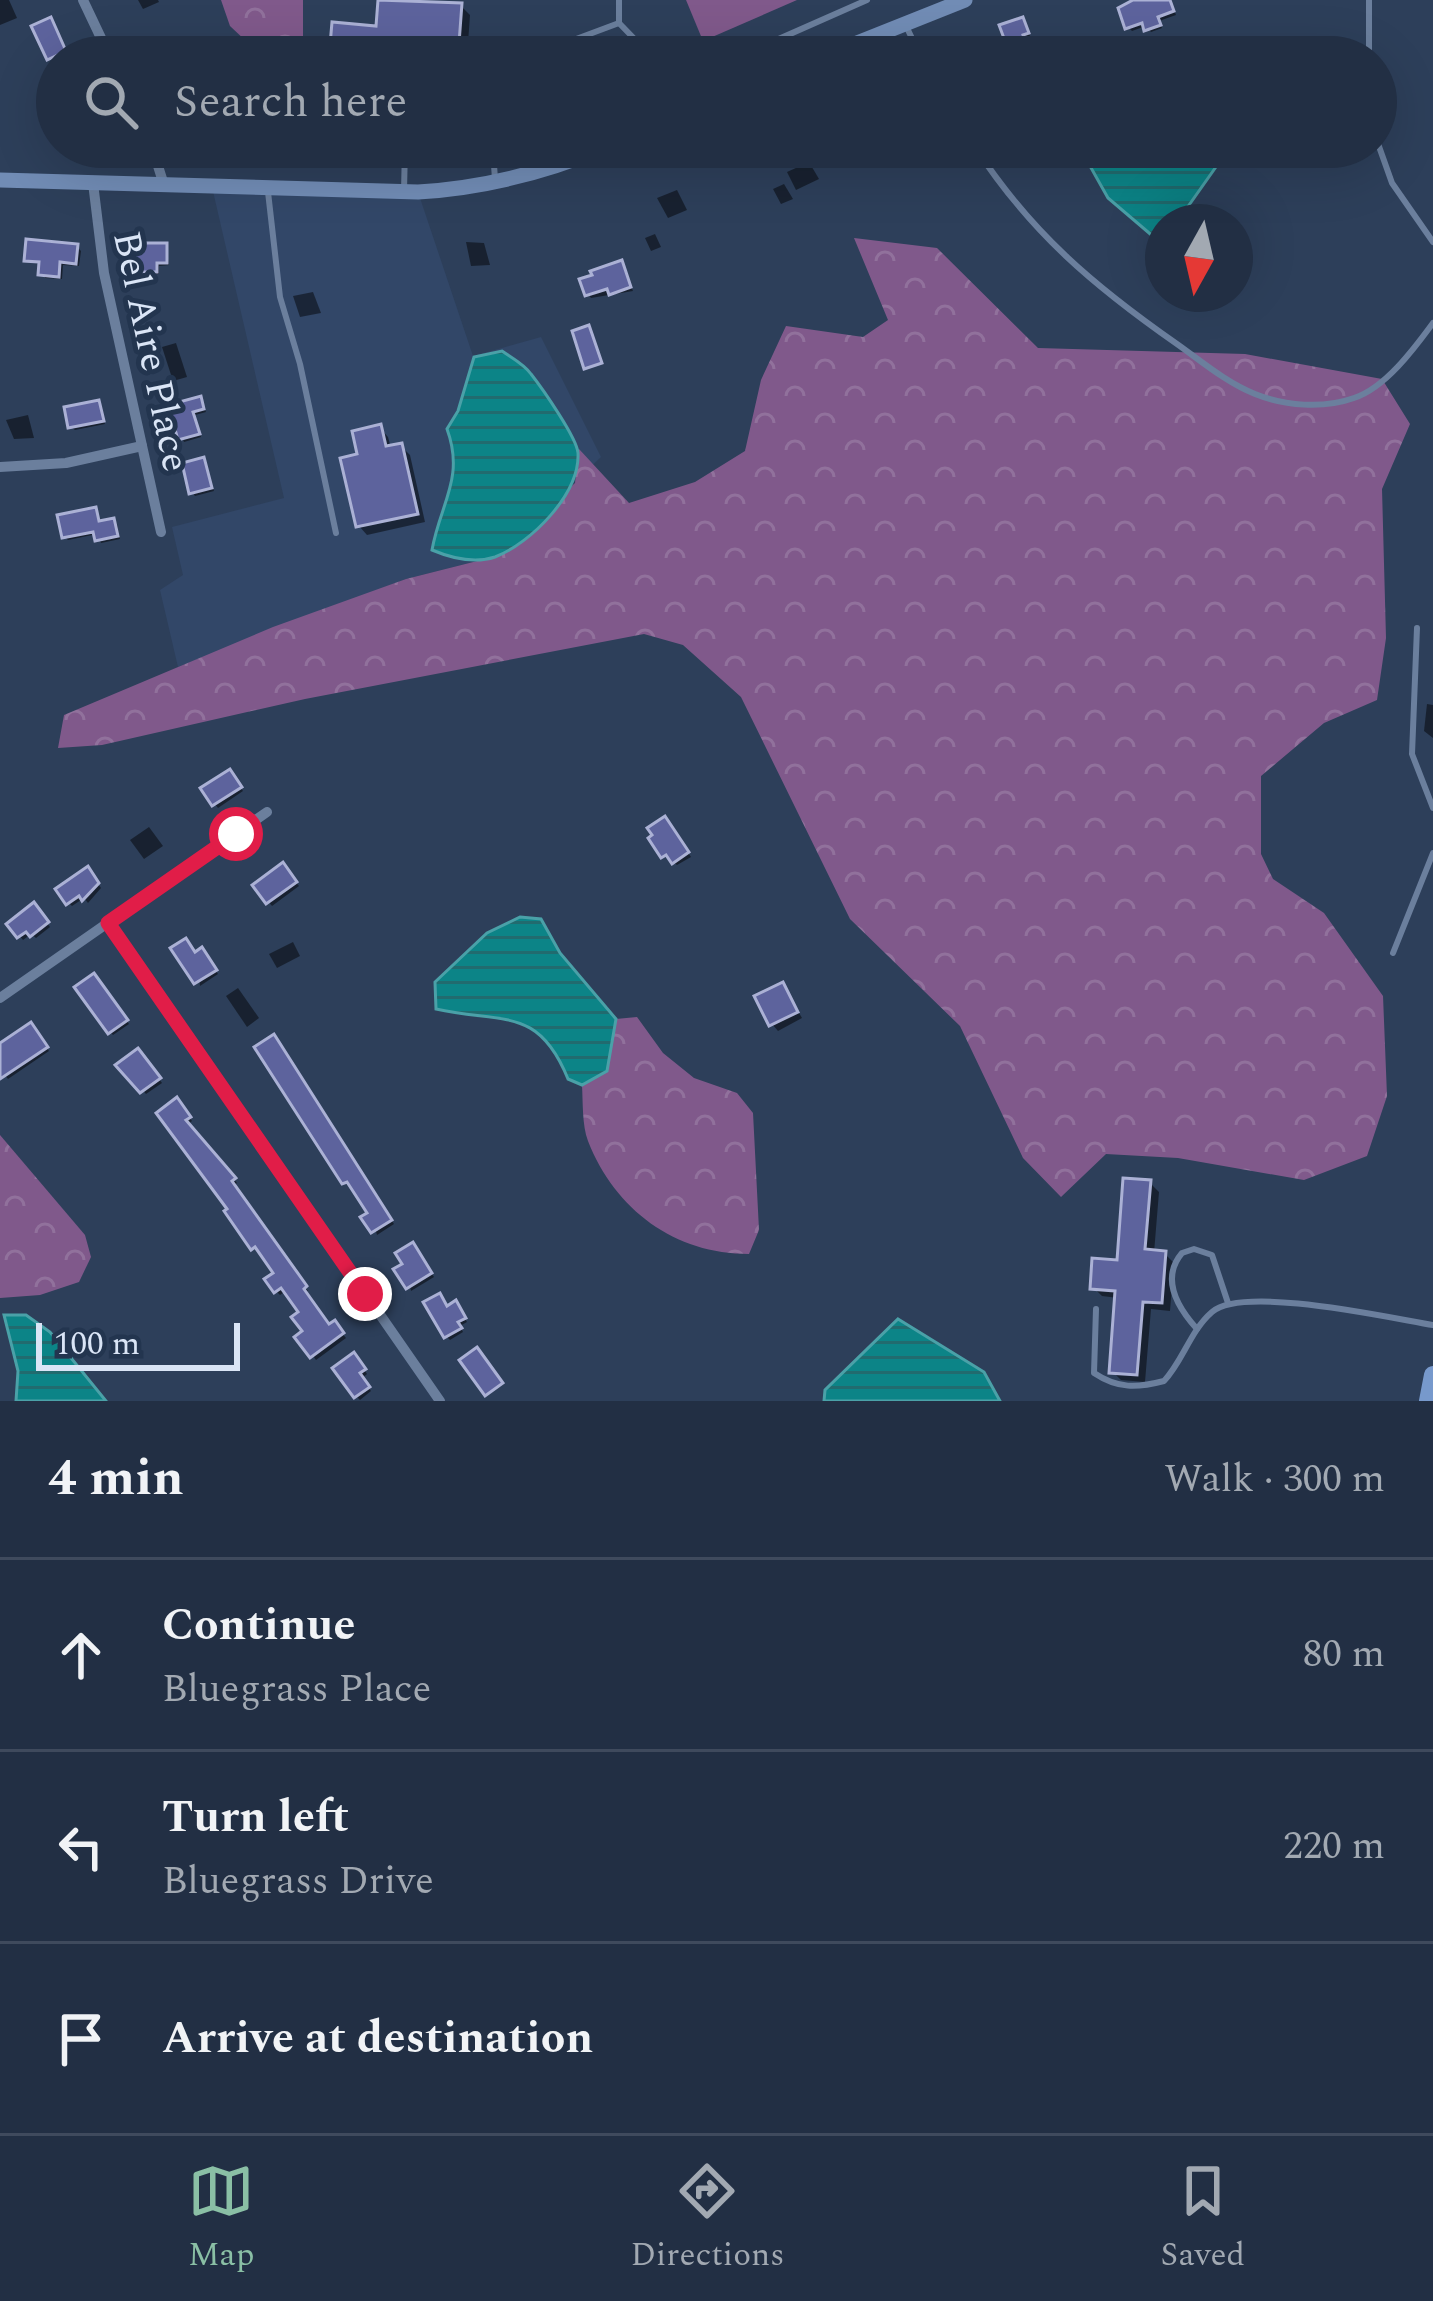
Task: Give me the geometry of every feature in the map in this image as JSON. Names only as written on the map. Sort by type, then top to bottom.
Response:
[{"type":"main road","points":[[874,36],[965,0]]},
{"type":"main road","points":[[0,180],[404,191],[466,189],[551,168]]},
{"type":"main road","points":[[1428,1401],[1433,1375]]},
{"type":"street","points":[[83,0],[100,36]]},
{"type":"street","points":[[159,168],[164,185]]},
{"type":"street","name":"Bel Aire Place","points":[[93,183],[104,273],[160,532]]},
{"type":"street","points":[[0,467],[66,463],[142,446]]},
{"type":"street","points":[[0,998],[267,812]]},
{"type":"street","points":[[108,923],[440,1401]]},
{"type":"lane","points":[[619,0],[619,23],[632,36]]},
{"type":"lane","points":[[786,36],[867,0]]},
{"type":"lane","points":[[1369,36],[1370,1]]},
{"type":"lane","points":[[584,36],[619,23]]},
{"type":"lane","points":[[905,24],[911,36]]},
{"type":"lane","points":[[404,191],[405,168]]},
{"type":"lane","points":[[495,168],[495,184]]},
{"type":"lane","points":[[992,168],[1065,260],[1101,291],[1253,393],[1285,402],[1325,405],[1359,397],[1392,371],[1433,323]]},
{"type":"lane","points":[[1387,168],[1433,242]]},
{"type":"lane","points":[[268,188],[280,297],[300,364],[336,533]]},
{"type":"lane","points":[[1417,628],[1412,754],[1433,808]]},
{"type":"lane","points":[[1393,953],[1433,853]]},
{"type":"lane","points":[[1197,1329],[1173,1293],[1175,1262],[1182,1253],[1194,1249],[1213,1256],[1228,1303]]},
{"type":"lane","points":[[1096,1309],[1094,1373],[1124,1387],[1139,1388],[1164,1381],[1209,1314],[1228,1303],[1307,1305],[1433,1325]]},
{"type":"shaded area","points":[[1091,168],[1215,168],[1190,204],[1145,204],[1145,230],[1108,198]]},
{"type":"shaded area","points":[[212,187],[418,192],[473,356],[541,337],[601,457],[497,556],[406,579],[178,667],[160,590],[183,575],[172,527],[284,498]]},
{"type":"shaded area","points":[[502,351],[528,370],[558,413],[576,446],[576,469],[551,515],[523,541],[487,559],[455,558],[432,550],[452,477],[447,429],[458,411],[474,357]]},
{"type":"shaded area","points":[[520,917],[541,919],[560,953],[616,1019],[607,1071],[582,1085],[568,1079],[556,1055],[530,1028],[499,1018],[436,1009],[435,982],[487,933]]},
{"type":"shaded area","points":[[4,1315],[26,1315],[50,1332],[106,1401],[16,1401],[18,1371]]},
{"type":"shaded area","points":[[898,1319],[984,1372],[1000,1401],[824,1401],[825,1390]]},
{"type":"green space","points":[[221,0],[303,0],[303,36],[241,36],[230,26]]},
{"type":"green space","points":[[686,0],[797,0],[714,36],[701,36]]},
{"type":"green space","points":[[854,238],[937,248],[1038,348],[1245,354],[1382,379],[1410,424],[1382,489],[1386,638],[1377,700],[1324,723],[1261,776],[1261,854],[1273,879],[1324,913],[1383,996],[1387,1096],[1367,1156],[1304,1180],[1178,1158],[1106,1154],[1061,1197],[1023,1158],[960,1026],[850,919],[741,697],[683,645],[644,634],[305,699],[102,745],[58,748],[64,715],[273,627],[406,579],[497,556],[575,483],[579,449],[629,503],[695,482],[745,451],[761,380],[786,326],[863,337],[888,320]]},
{"type":"green space","points":[[637,1017],[663,1053],[694,1078],[737,1093],[753,1113],[759,1230],[749,1254],[696,1246],[673,1236],[631,1207],[600,1166],[586,1135],[582,1085],[607,1071],[616,1019]]},
{"type":"green space","points":[[0,1135],[85,1235],[91,1257],[79,1282],[40,1295],[0,1298]]},
{"type":"building","points":[[378,0],[462,3],[460,36],[331,36],[332,22],[376,26]]},
{"type":"building","points":[[1133,0],[1170,0],[1174,11],[1158,17],[1161,25],[1144,31],[1142,23],[1125,29],[1118,8]]},
{"type":"building","points":[[51,17],[59,36],[36,37],[31,26]]},
{"type":"building","points":[[1023,17],[1029,33],[1003,36],[999,25]]},
{"type":"building","points":[[26,239],[78,244],[76,264],[60,262],[59,277],[38,275],[39,262],[24,261]]},
{"type":"building","points":[[133,243],[167,243],[167,263],[157,263],[157,272],[134,272]]},
{"type":"building","points":[[622,260],[631,287],[609,295],[607,289],[585,296],[579,279]]},
{"type":"building","points":[[589,325],[602,363],[584,369],[572,331]]},
{"type":"building","points":[[201,396],[204,409],[193,412],[200,434],[178,440],[168,405]]},
{"type":"building","points":[[99,400],[104,421],[68,428],[64,407]]},
{"type":"building","points":[[381,424],[386,446],[402,443],[418,514],[356,527],[340,458],[357,454],[352,431]]},
{"type":"building","points":[[204,457],[212,488],[189,494],[182,463]]},
{"type":"building","points":[[96,507],[99,521],[114,518],[118,536],[95,541],[93,532],[62,538],[57,515]]},
{"type":"building","points":[[230,769],[242,787],[212,806],[200,788]]},
{"type":"building","points":[[665,816],[689,852],[672,864],[666,855],[661,858],[648,838],[652,835],[647,828]]},
{"type":"building","points":[[283,862],[297,882],[266,904],[252,885]]},
{"type":"building","points":[[88,866],[99,883],[82,901],[79,896],[66,905],[55,889]]},
{"type":"building","points":[[34,902],[49,922],[30,937],[26,932],[17,938],[6,924]]},
{"type":"building","points":[[186,938],[195,952],[202,947],[217,970],[194,984],[170,948]]},
{"type":"building","points":[[94,973],[128,1020],[108,1034],[74,987]]},
{"type":"building","points":[[783,982],[798,1012],[769,1026],[754,996]]},
{"type":"building","points":[[31,1022],[48,1047],[0,1079],[0,1043]]},
{"type":"building","points":[[274,1034],[392,1220],[371,1233],[360,1217],[367,1213],[347,1182],[342,1184],[254,1047]]},
{"type":"building","points":[[138,1048],[161,1078],[140,1093],[115,1065]]},
{"type":"building","points":[[177,1097],[191,1117],[186,1120],[236,1178],[232,1181],[307,1286],[304,1289],[329,1324],[335,1320],[344,1333],[310,1358],[294,1337],[302,1331],[291,1317],[298,1312],[281,1288],[274,1293],[264,1279],[273,1273],[255,1247],[251,1250],[227,1209],[156,1113]]},
{"type":"building","points":[[1123,1178],[1151,1180],[1145,1249],[1166,1251],[1162,1303],[1143,1302],[1137,1375],[1109,1373],[1115,1291],[1090,1289],[1092,1258],[1117,1260]]},
{"type":"building","points":[[413,1242],[432,1273],[406,1289],[393,1269],[402,1264],[395,1253]]},
{"type":"building","points":[[440,1293],[447,1306],[456,1300],[466,1318],[458,1322],[462,1328],[444,1338],[423,1302]]},
{"type":"building","points":[[477,1347],[503,1383],[485,1396],[459,1360]]},
{"type":"building","points":[[354,1352],[366,1369],[360,1373],[370,1387],[354,1398],[332,1368]]},
{"type":"route","points":[[236,834],[108,923],[365,1294]]}]
